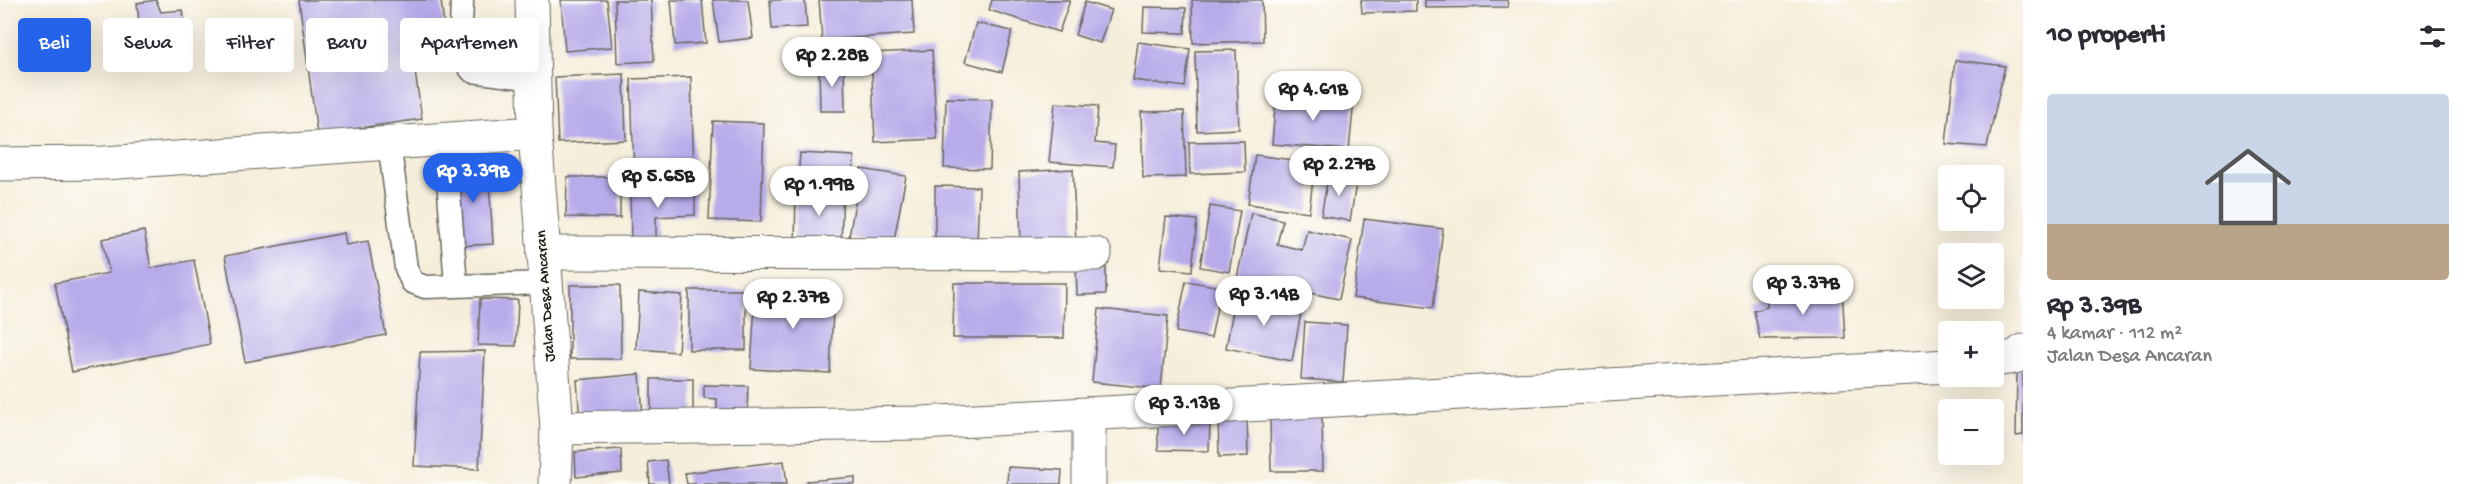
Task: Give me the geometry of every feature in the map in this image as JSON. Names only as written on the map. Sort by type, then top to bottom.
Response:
[{"type":"street","name":"Jalan Desa Ancaran","points":[[532,0],[535,133],[557,428],[555,484]]},
{"type":"street","points":[[0,164],[104,163],[535,133]]},
{"type":"street","points":[[545,268],[1095,255]]},
{"type":"street","points":[[557,428],[922,423],[1938,367]]},
{"type":"street","points":[[1089,414],[1089,484]]},
{"type":"lane","points":[[462,0],[462,52],[465,64],[472,71],[534,79]]},
{"type":"lane","points":[[445,139],[456,285]]},
{"type":"lane","points":[[389,143],[406,268],[412,282],[425,287],[456,285],[545,268]]},
{"type":"building","points":[[156,0],[161,12],[183,10],[184,18],[139,18],[137,3]]},
{"type":"building","points":[[299,0],[441,0],[443,18],[400,18],[400,72],[415,72],[422,119],[317,134],[309,72],[388,72],[388,18],[306,18],[306,52]]},
{"type":"building","points":[[561,0],[607,0],[612,47],[565,51]]},
{"type":"building","points":[[615,0],[651,0],[654,61],[617,63]]},
{"type":"building","points":[[671,0],[702,0],[706,43],[675,45]]},
{"type":"building","points":[[713,0],[748,0],[753,38],[719,42]]},
{"type":"building","points":[[770,0],[805,0],[807,27],[772,29]]},
{"type":"building","points":[[819,0],[912,0],[914,34],[822,40]]},
{"type":"building","points":[[992,0],[1070,0],[1059,32],[989,10]]},
{"type":"building","points":[[1192,0],[1262,0],[1263,41],[1193,43]]},
{"type":"building","points":[[1361,0],[1416,0],[1416,11],[1362,13]]},
{"type":"building","points":[[1425,0],[1507,0],[1508,7],[1425,8]]},
{"type":"building","points":[[1085,2],[1111,10],[1100,43],[1075,35]]},
{"type":"building","points":[[1144,7],[1186,8],[1185,33],[1143,32]]},
{"type":"building","points":[[976,23],[1012,31],[1002,72],[965,62]]},
{"type":"building","points":[[1138,42],[1190,49],[1185,87],[1133,80]]},
{"type":"building","points":[[932,50],[937,139],[875,142],[871,53]]},
{"type":"building","points":[[1236,50],[1239,129],[1197,131],[1195,51]]},
{"type":"building","points":[[1955,60],[2005,66],[1987,147],[1946,144]]},
{"type":"building","points":[[844,64],[845,111],[820,111],[819,65]]},
{"type":"building","points":[[624,74],[626,140],[558,143],[555,77]]},
{"type":"building","points":[[691,77],[694,173],[634,175],[631,79]]},
{"type":"building","points":[[1276,95],[1354,101],[1349,150],[1272,144]]},
{"type":"building","points":[[946,98],[992,99],[990,169],[944,168]]},
{"type":"building","points":[[1055,103],[1098,106],[1095,143],[1115,145],[1113,167],[1049,162]]},
{"type":"building","points":[[1184,111],[1186,177],[1143,178],[1141,112]]},
{"type":"building","points":[[713,121],[764,123],[761,222],[709,220]]},
{"type":"building","points":[[1244,141],[1245,172],[1190,174],[1189,142]]},
{"type":"building","points":[[800,153],[854,156],[853,181],[798,178]]},
{"type":"building","points":[[1255,155],[1315,163],[1309,212],[1248,204]]},
{"type":"building","points":[[488,162],[493,244],[459,246],[454,164]]},
{"type":"building","points":[[861,169],[906,176],[893,246],[849,237]]},
{"type":"building","points":[[1073,169],[1076,246],[1021,248],[1019,172]]},
{"type":"building","points":[[1329,172],[1357,177],[1350,221],[1321,216]]},
{"type":"building","points":[[567,177],[620,177],[620,218],[566,217]]},
{"type":"building","points":[[796,186],[843,187],[841,248],[795,247]]},
{"type":"building","points":[[935,186],[979,187],[977,245],[935,245]]},
{"type":"building","points":[[695,187],[695,215],[656,217],[656,241],[631,242],[630,189]]},
{"type":"building","points":[[1210,206],[1240,211],[1229,272],[1200,267]]},
{"type":"building","points":[[1251,213],[1283,220],[1277,244],[1302,250],[1307,230],[1352,240],[1339,299],[1237,278]]},
{"type":"building","points":[[1166,217],[1197,220],[1192,271],[1160,268]]},
{"type":"building","points":[[1364,219],[1443,229],[1433,308],[1353,298]]},
{"type":"building","points":[[144,231],[151,268],[194,260],[210,344],[72,372],[55,283],[109,273],[102,239]]},
{"type":"building","points":[[344,233],[346,245],[368,241],[386,335],[245,362],[225,256]]},
{"type":"building","points":[[1076,267],[1106,267],[1106,294],[1077,295]]},
{"type":"building","points":[[1186,281],[1221,287],[1211,338],[1176,332]]},
{"type":"building","points":[[954,283],[1065,283],[1064,338],[953,338]]},
{"type":"building","points":[[570,285],[620,285],[621,359],[570,359]]},
{"type":"building","points":[[756,286],[834,291],[830,373],[751,369]]},
{"type":"building","points":[[1842,289],[1845,338],[1760,339],[1754,311],[1767,307],[1767,296]]},
{"type":"building","points":[[689,290],[746,290],[746,350],[689,350]]},
{"type":"building","points":[[639,292],[682,295],[678,352],[636,349]]},
{"type":"building","points":[[1236,294],[1302,307],[1292,361],[1226,348]]},
{"type":"building","points":[[480,299],[518,300],[516,346],[478,345]]},
{"type":"building","points":[[1099,309],[1168,316],[1161,389],[1092,382]]},
{"type":"building","points":[[1305,322],[1347,325],[1343,382],[1301,379]]},
{"type":"building","points":[[485,351],[479,469],[414,466],[420,352]]},
{"type":"building","points":[[2017,368],[2023,369],[2023,435],[2016,436]]},
{"type":"building","points":[[640,374],[643,417],[580,422],[577,380]]},
{"type":"building","points":[[651,379],[693,379],[693,413],[651,414]]},
{"type":"building","points":[[704,385],[748,386],[747,418],[717,418],[717,399],[704,398]]},
{"type":"building","points":[[1247,413],[1248,456],[1219,457],[1218,414]]},
{"type":"building","points":[[1322,416],[1323,471],[1271,471],[1270,417]]},
{"type":"building","points":[[1158,422],[1210,423],[1209,451],[1158,450]]},
{"type":"building","points":[[621,449],[622,473],[576,477],[575,452]]},
{"type":"building","points":[[666,460],[669,484],[650,484],[648,462]]},
{"type":"building","points":[[784,461],[787,484],[687,484],[685,473]]},
{"type":"building","points":[[1008,467],[1062,470],[1061,484],[1007,484]]},
{"type":"building","points":[[855,477],[855,484],[807,484],[807,481]]}]
